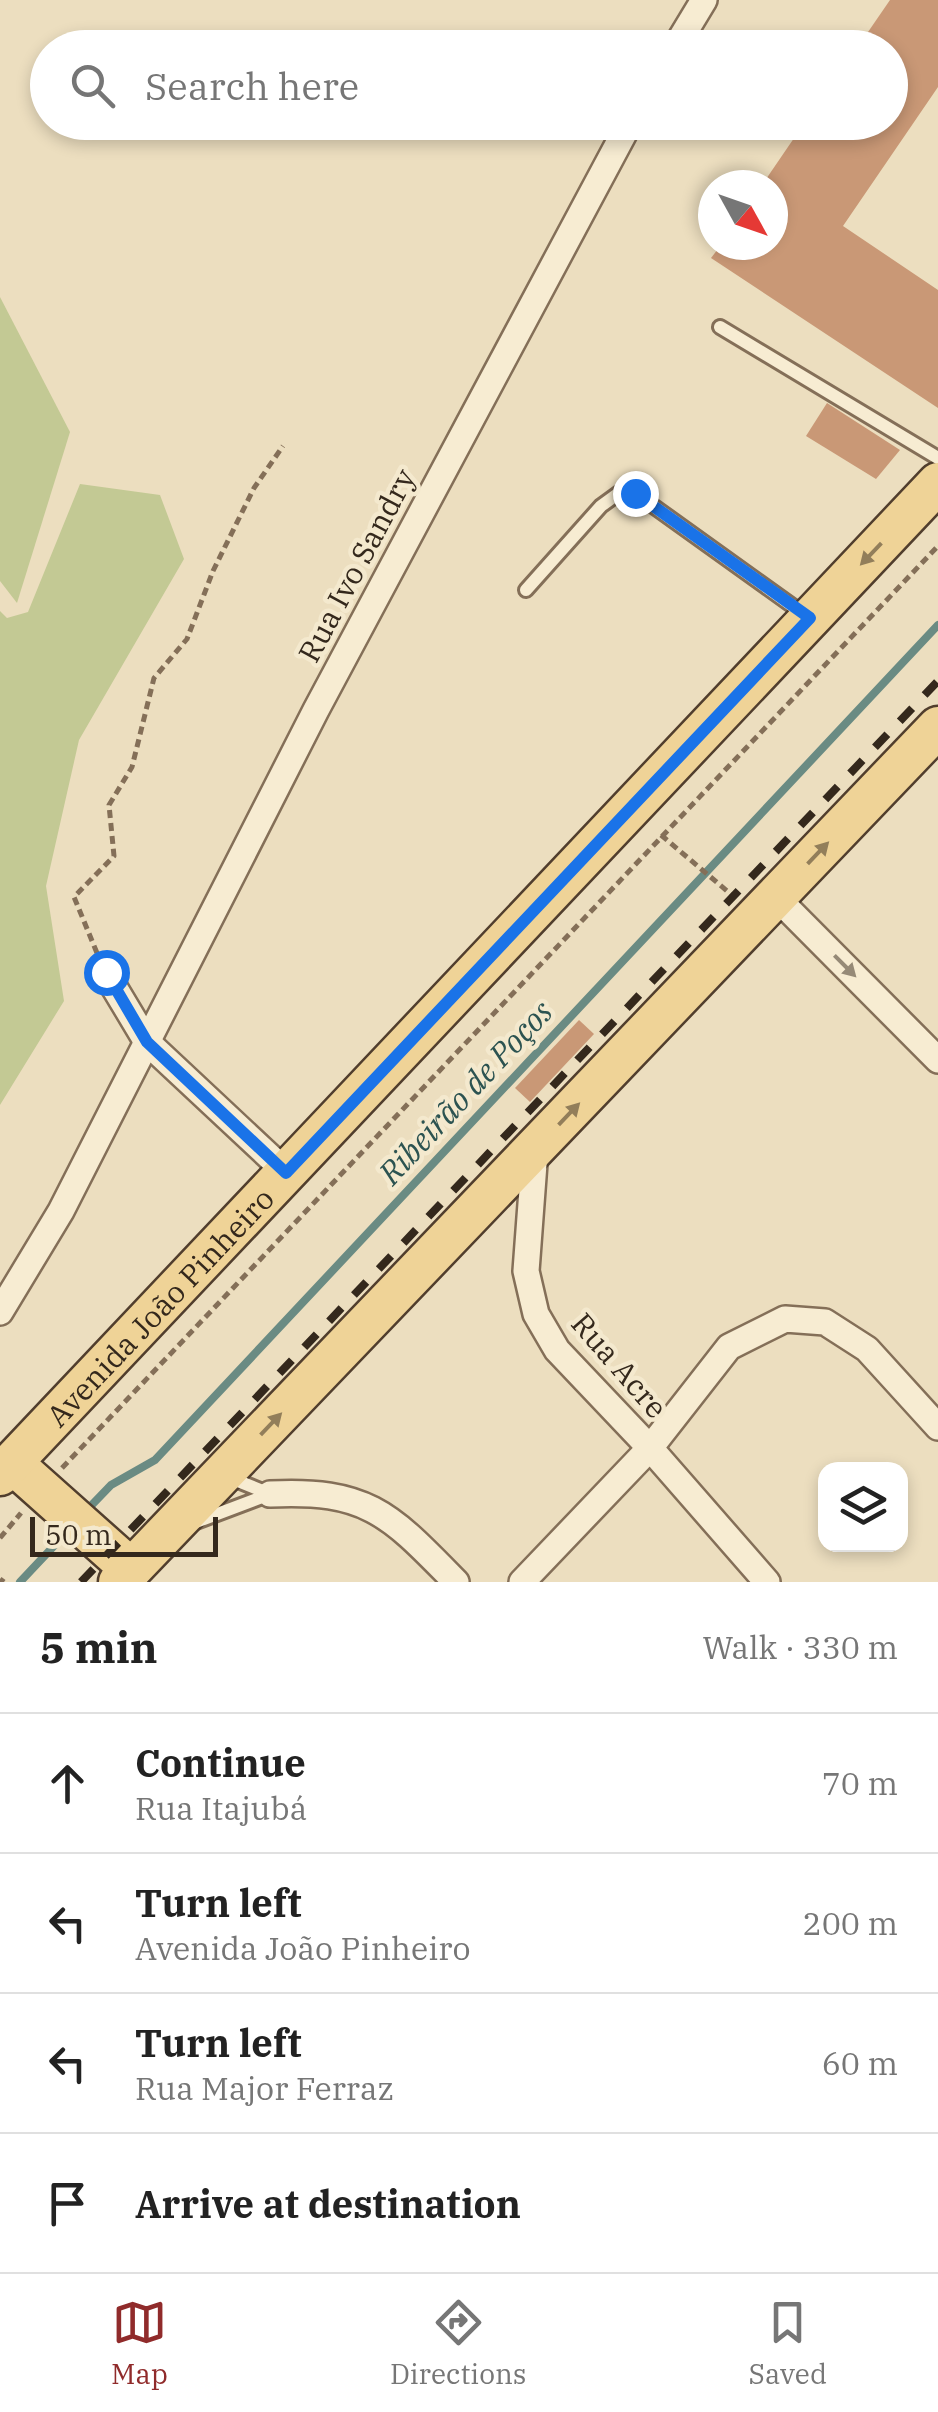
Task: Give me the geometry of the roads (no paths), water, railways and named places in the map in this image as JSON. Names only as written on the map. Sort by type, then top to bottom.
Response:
[{"type":"main road","name":"Avenida João Pinheiro","points":[[6,1469],[938,483]]},
{"type":"main road","points":[[6,1469],[42,1490],[121,1568],[166,1533],[938,726]]},
{"type":"street","points":[[686,30],[704,0]]},
{"type":"street","name":"Rua Ivo Sandry","points":[[0,1312],[61,1211],[316,710],[620,140]]},
{"type":"street","points":[[776,897],[938,1060]]},
{"type":"street","points":[[106,972],[147,1042],[286,1173]]},
{"type":"street","name":"Rua Acre","points":[[535,1150],[526,1271],[536,1314],[556,1350],[650,1448],[767,1582]]},
{"type":"street","points":[[497,1190],[528,1230]]},
{"type":"street","points":[[522,1582],[650,1448],[729,1347],[785,1319],[824,1322],[867,1349],[938,1427]]},
{"type":"street","points":[[270,1494],[312,1492],[360,1503],[396,1521],[456,1582]]},
{"type":"lane","points":[[720,327],[938,458]]},
{"type":"lane","points":[[526,590],[601,506],[623,490],[635,493],[810,618]]},
{"type":"lane","points":[[222,1475],[270,1494]]},
{"type":"lane","points":[[166,1533],[270,1494]]},
{"type":"waterway","name":"Ribeirão de Poços","points":[[84,1513],[111,1485],[155,1460],[938,625]]},
{"type":"waterway","name":"Ribeirão de Poços","points":[[20,1582],[68,1531]]},
{"type":"railway","points":[[81,1582],[938,681]]}]
